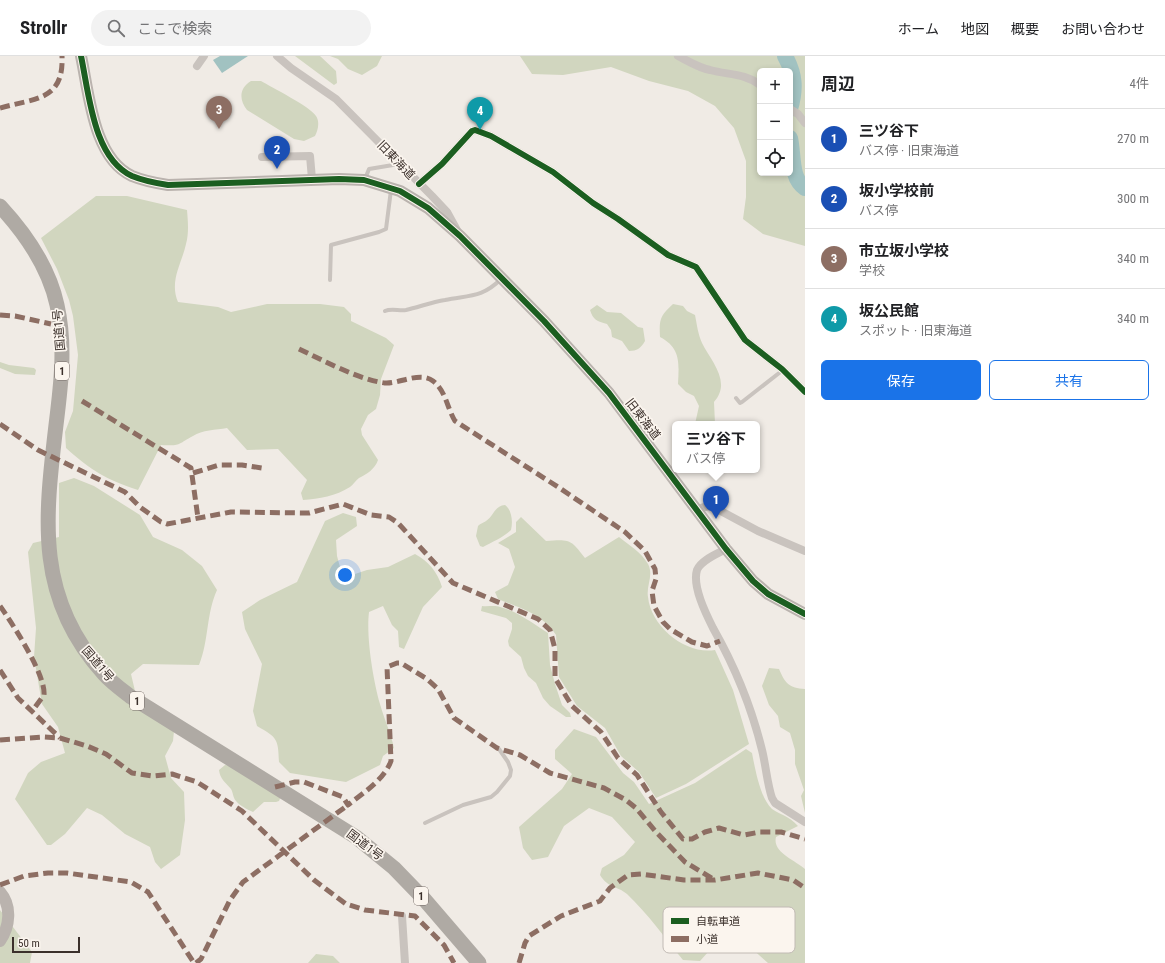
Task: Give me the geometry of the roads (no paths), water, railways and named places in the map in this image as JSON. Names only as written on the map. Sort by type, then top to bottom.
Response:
[{"type":"highway","name":"国道1号","points":[[0,206],[12,219],[33,248],[45,271],[57,304],[62,338],[62,379],[50,473],[47,522],[52,577],[59,601],[82,646],[104,674],[131,697],[356,836],[394,868],[424,899],[479,963]]},
{"type":"street","points":[[81,56],[97,130],[102,143],[105,150],[118,166],[131,175],[149,182],[168,185],[312,179],[364,180],[391,188],[412,197],[428,208],[460,236]]},
{"type":"street","points":[[197,66],[204,56]]},
{"type":"street","name":"旧東海道","points":[[277,56],[291,68],[336,99],[447,212],[460,236],[544,321],[609,394],[726,549],[753,581],[768,594],[805,614]]},
{"type":"street","points":[[678,56],[709,70],[744,76],[753,79],[757,82]]},
{"type":"street","points":[[793,111],[798,114],[805,123]]},
{"type":"street","points":[[420,184],[442,164],[472,131],[475,130],[491,136],[552,172],[592,203],[618,219],[668,255],[696,267],[745,340],[783,370],[805,392]]},
{"type":"street","points":[[262,157],[310,156],[312,179]]},
{"type":"street","points":[[697,509],[709,506],[717,509],[758,531],[805,551]]},
{"type":"street","points":[[726,549],[701,564],[697,571],[696,582],[704,611],[728,656],[740,683],[762,750],[772,798],[775,803],[805,822]]},
{"type":"street","points":[[0,892],[7,906],[9,920],[0,941]]},
{"type":"street","points":[[402,916],[405,963]]},
{"type":"lane","points":[[364,180],[369,169],[400,164]]},
{"type":"lane","points":[[330,280],[331,245],[386,229],[391,188]]},
{"type":"lane","points":[[385,311],[390,309],[404,310],[444,300],[480,294],[493,287],[502,278]]},
{"type":"lane","points":[[736,398],[740,403],[742,402],[783,370]]},
{"type":"lane","points":[[425,823],[463,805],[491,797],[497,792],[510,776],[508,762],[499,749]]},
{"type":"water","points":[[220,56],[248,56],[222,73],[213,60]]},
{"type":"waterway","points":[[785,56],[791,69],[794,82],[791,104]]},
{"type":"waterway","points":[[790,140],[793,166],[800,184],[805,188]]},
{"type":"place","name":"市立坂小学校","points":[[219,129]]},
{"type":"place","name":"坂公民館","points":[[480,130]]},
{"type":"place","name":"坂小学校前","points":[[277,169]]},
{"type":"place","name":"三ツ谷下","points":[[716,519]]}]
